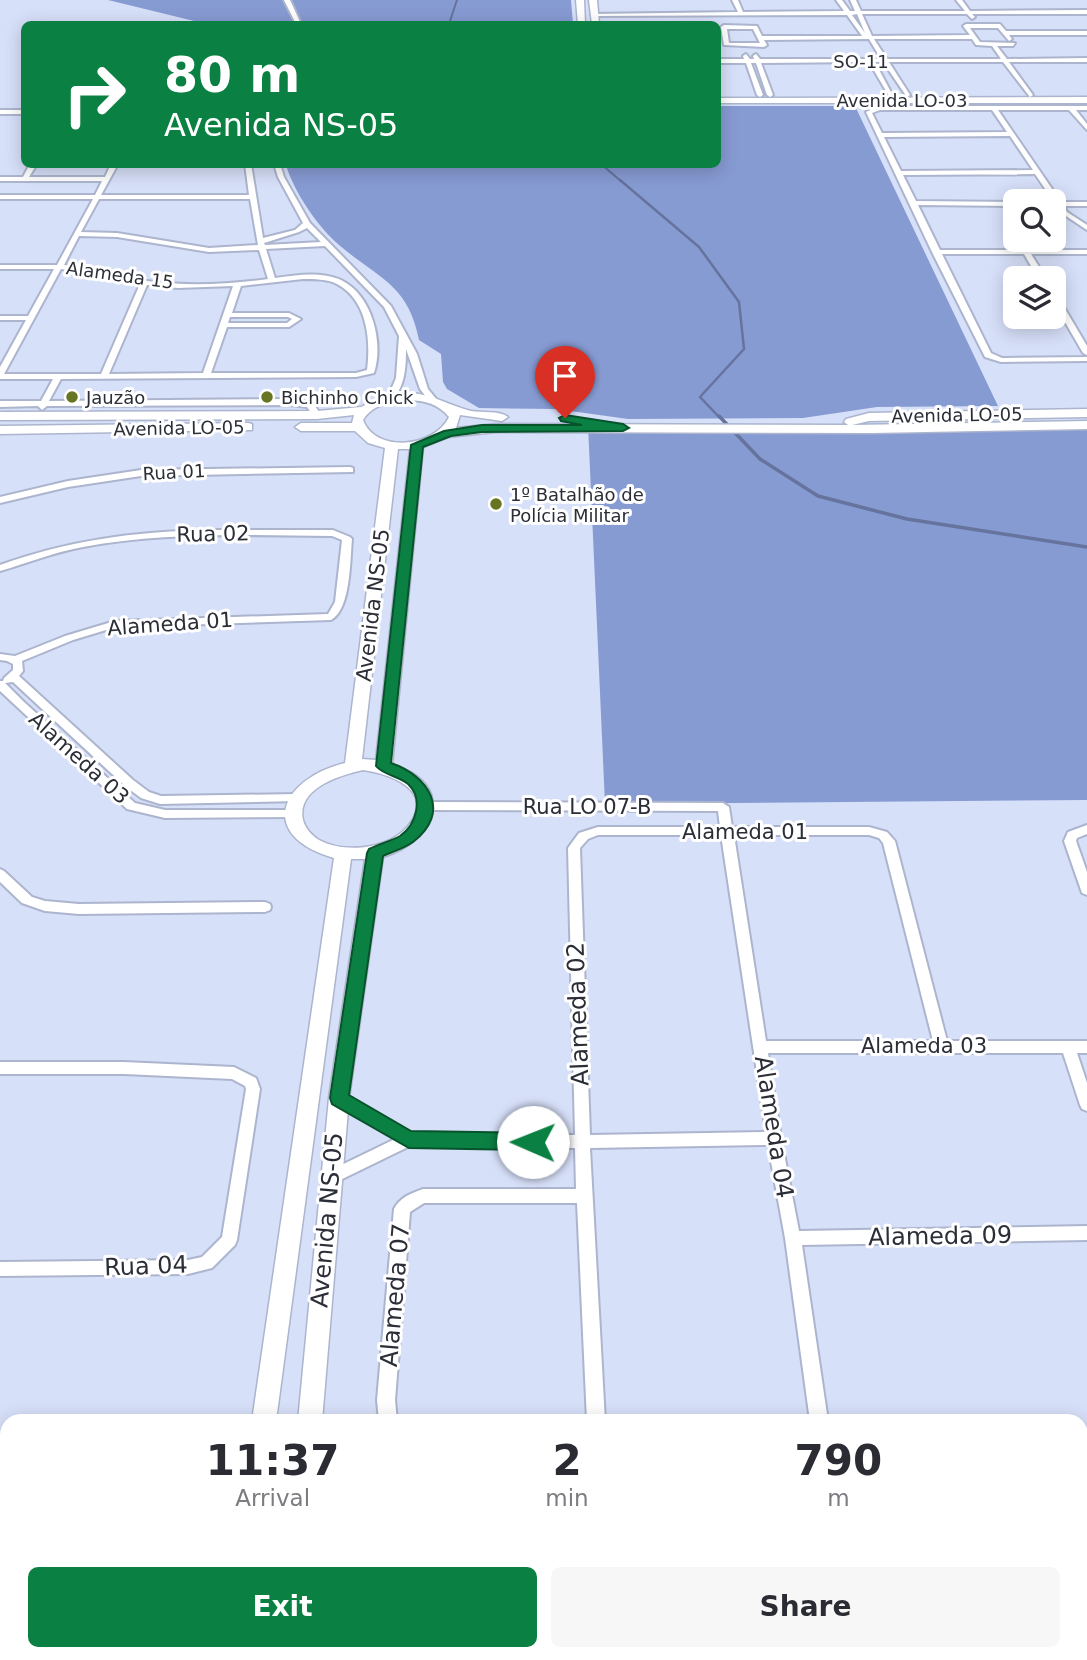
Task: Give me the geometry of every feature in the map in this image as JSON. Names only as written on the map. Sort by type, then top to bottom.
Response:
[{"type":"street","points":[[287,0],[298,21]]},
{"type":"street","points":[[580,0],[582,21]]},
{"type":"street","points":[[593,0],[596,21]]},
{"type":"street","points":[[726,0],[732,13]]},
{"type":"street","points":[[735,0],[741,13]]},
{"type":"street","points":[[839,0],[907,95]]},
{"type":"street","points":[[853,0],[861,13],[873,61],[891,95]]},
{"type":"street","points":[[962,0],[981,26]]},
{"type":"street","points":[[595,14],[1087,12]]},
{"type":"street","points":[[965,26],[981,26],[1000,26],[1014,44],[978,44],[965,26]]},
{"type":"street","points":[[725,27],[755,27],[759,36],[764,46],[727,45],[721,37],[725,27]]},
{"type":"street","points":[[759,36],[972,35]]},
{"type":"street","points":[[1006,35],[1087,35]]},
{"type":"street","points":[[994,45],[1033,94]]},
{"type":"street","points":[[1003,45],[1033,94]]},
{"type":"street","points":[[743,46],[765,95]]},
{"type":"street","points":[[752,46],[765,95]]},
{"type":"street","name":"SO-11","points":[[721,61],[1087,60]]},
{"type":"street","name":"Avenida LO-03","points":[[721,95],[1033,94],[1087,97]]},
{"type":"street","name":"Avenida LO-03","points":[[721,101],[1087,97]]},
{"type":"street","points":[[994,108],[1048,189]]},
{"type":"street","points":[[1071,108],[1087,128]]},
{"type":"street","points":[[1087,108],[871,109],[869,113],[988,355],[1001,360],[1087,359]]},
{"type":"street","points":[[0,112],[21,112]]},
{"type":"street","points":[[880,135],[1012,134]]},
{"type":"street","points":[[25,179],[32,168]]},
{"type":"street","points":[[113,168],[0,376],[206,376],[238,284]]},
{"type":"street","points":[[248,168],[261,245],[272,281]]},
{"type":"street","points":[[279,168],[281,177],[307,224],[387,306],[413,354],[424,389],[433,400]]},
{"type":"street","points":[[898,173],[1037,172]]},
{"type":"street","points":[[0,179],[107,179]]},
{"type":"street","points":[[0,197],[252,197]]},
{"type":"street","points":[[913,203],[1003,204]]},
{"type":"street","points":[[1066,204],[1087,204]]},
{"type":"street","points":[[1066,213],[1087,215]]},
{"type":"street","points":[[1066,214],[1087,228]]},
{"type":"street","points":[[78,234],[117,235],[209,250],[261,245],[297,231],[307,224]]},
{"type":"street","points":[[83,226],[112,227],[205,243],[325,244]]},
{"type":"street","points":[[936,252],[1003,252]]},
{"type":"street","points":[[1026,252],[1035,266]]},
{"type":"street","points":[[1066,252],[1087,252]]},
{"type":"street","name":"Alameda 15","points":[[0,267],[61,267],[103,271],[144,282],[238,284],[324,278],[346,288],[364,311],[373,336],[371,372],[356,375],[206,376]]},
{"type":"street","points":[[104,376],[144,282]]},
{"type":"street","points":[[224,325],[289,325],[297,319],[289,315],[228,315]]},
{"type":"street","points":[[1066,317],[1087,353]]},
{"type":"street","points":[[0,318],[32,318]]},
{"type":"street","points":[[389,399],[396,392],[399,383],[402,337]]},
{"type":"street","points":[[0,404],[41,409],[58,377]]},
{"type":"street","points":[[389,399],[405,397],[433,400]]},
{"type":"street","name":"Avenida LO-05","points":[[0,416],[41,409],[317,415],[364,410],[389,399]]},
{"type":"street","name":"Avenida LO-05","points":[[433,400],[472,415],[555,418],[623,428]]},
{"type":"street","points":[[448,433],[454,425],[455,417],[451,409]]},
{"type":"street","points":[[364,410],[358,418],[358,427],[368,438],[392,445],[417,445]]},
{"type":"street","name":"Avenida LO-05","points":[[829,427],[869,417],[1087,413]]},
{"type":"street","name":"Avenida LO-05","points":[[417,445],[448,433],[496,428],[872,429],[1087,425]]},
{"type":"street","name":"Avenida LO-05","points":[[0,429],[358,427]]},
{"type":"street","name":"Avenida NS-05","points":[[353,765],[392,445]]},
{"type":"street","name":"Avenida NS-05","points":[[384,766],[417,445]]},
{"type":"street","name":"Rua 01","points":[[0,500],[68,484],[141,473],[350,470]]},
{"type":"street","name":"Rua 02","points":[[0,568],[44,553],[132,536],[213,533],[338,534],[347,540],[340,602],[331,617]]},
{"type":"street","name":"Alameda 01","points":[[15,660],[60,641],[115,624],[331,617]]},
{"type":"street","points":[[0,657],[15,660],[19,667],[14,677],[0,684]]},
{"type":"street","name":"Alameda 03","points":[[14,677],[145,795],[160,800],[295,806]]},
{"type":"street","name":"Alameda 03","points":[[0,684],[34,719],[131,806],[165,814],[295,806]]},
{"type":"street","points":[[353,765],[384,766],[402,772],[416,782],[424,795],[425,806],[419,826],[407,839],[375,853],[343,855],[322,850],[306,841],[295,828],[295,806],[307,785],[323,774],[353,765]]},
{"type":"street","name":"Rua LO 07-B","points":[[425,806],[723,807],[728,833]]},
{"type":"street","points":[[1087,829],[1072,835],[1070,841],[1087,890]]},
{"type":"street","name":"Alameda 01","points":[[598,831],[869,831],[883,835],[889,841],[941,1046]]},
{"type":"street","name":"Alameda 02","points":[[596,1414],[584,1196],[574,848],[584,834],[598,831]]},
{"type":"street","name":"Alameda 04","points":[[728,833],[774,1138],[793,1238],[818,1414]]},
{"type":"street","name":"Avenida NS-05","points":[[311,1414],[339,1098],[375,853]]},
{"type":"street","name":"Avenida NS-05","points":[[265,1414],[343,855]]},
{"type":"street","points":[[0,874],[27,900],[46,906],[79,909],[265,907]]},
{"type":"street","name":"Alameda 03","points":[[761,1047],[1087,1047]]},
{"type":"street","points":[[1068,1047],[1087,1105]]},
{"type":"street","name":"Rua 04","points":[[0,1069],[124,1068],[234,1073],[251,1082],[253,1090],[229,1240],[218,1254],[206,1263],[188,1266],[0,1269]]},
{"type":"street","points":[[339,1098],[409,1140]]},
{"type":"street","points":[[330,1178],[409,1140],[582,1142],[774,1138]]},
{"type":"street","name":"Alameda 07","points":[[386,1400],[402,1209],[411,1200],[423,1196],[584,1196]]},
{"type":"street","name":"Alameda 09","points":[[793,1238],[1087,1233]]},
{"type":"street","points":[[386,1400],[387,1414]]},
{"type":"shaded area","points":[[108,0],[571,0],[573,21],[194,21]]},
{"type":"shaded area","points":[[721,106],[855,106],[998,406],[877,407],[803,418],[628,419],[556,409],[479,408],[447,389],[443,382],[441,354],[419,340],[414,321],[399,294],[339,245],[323,228],[300,197],[287,168],[721,168]]},
{"type":"shaded area","points":[[1087,423],[1087,800],[605,804],[588,425]]},
{"type":"waterway","points":[[450,21],[457,0]]},
{"type":"waterway","points":[[606,168],[622,182]]},
{"type":"waterway","points":[[620,180],[699,247],[739,302],[744,349],[700,397],[720,418]]},
{"type":"waterway","points":[[719,416],[760,459],[818,496],[907,519],[1087,547]]},
{"type":"place","name":"Jauzão","points":[[72,397]]},
{"type":"place","name":"Bichinho Chick","points":[[267,397]]},
{"type":"place","name":"1º Batalhão de Polícia Militar","points":[[496,504]]},
{"type":"route","points":[[533,1142],[409,1140],[339,1098],[375,853],[407,839],[419,826],[425,806],[424,795],[416,782],[402,772],[384,766],[417,445],[448,433],[482,428],[623,428],[565,418]]}]
